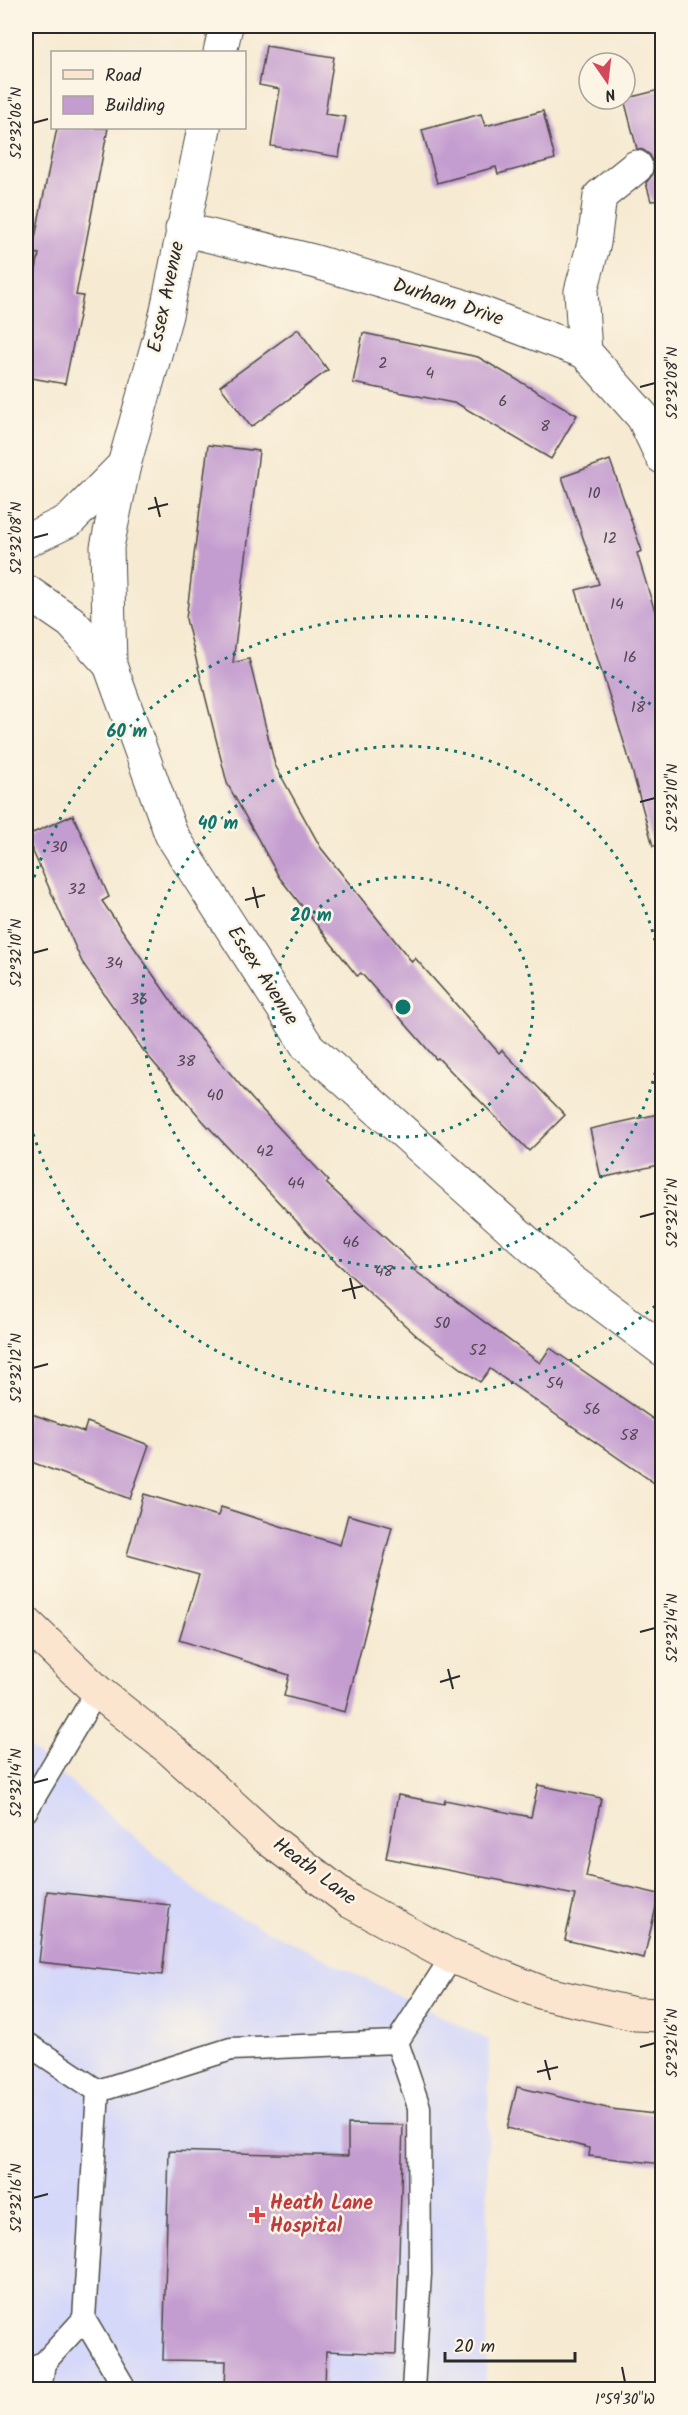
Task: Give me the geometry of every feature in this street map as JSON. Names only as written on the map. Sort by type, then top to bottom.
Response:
[{"type":"street","points":[[220,51],[226,26]]},
{"type":"street","name":"Essex Avenue","points":[[204,129],[166,315],[124,465],[108,548],[110,665],[171,834],[308,1047],[566,1276],[662,1348]]},
{"type":"street","points":[[585,352],[582,291],[594,243],[600,196],[636,167]]},
{"type":"street","name":"Durham Drive","points":[[182,230],[313,261],[457,304],[585,352],[643,417],[661,448]]},
{"type":"street","name":"Essex Avenue","points":[[26,541],[70,520],[124,465]]},
{"type":"street","points":[[26,591],[71,622],[110,665]]},
{"type":"street","name":"Heath Lane","points":[[26,1623],[97,1691],[170,1749],[266,1837],[351,1902],[452,1957],[543,1993],[635,2014],[663,2015]]},
{"type":"lane","points":[[26,1811],[97,1691]]},
{"type":"lane","points":[[397,2042],[452,1957]]},
{"type":"lane","points":[[98,2091],[231,2049],[397,2042]]},
{"type":"lane","points":[[397,2042],[418,2107],[420,2274],[413,2390]]},
{"type":"lane","points":[[26,2043],[98,2091]]},
{"type":"lane","points":[[98,2091],[84,2319],[126,2390]]},
{"type":"lane","points":[[40,2390],[35,2366],[84,2319]]},
{"type":"shaded area","name":"Heath Lane Hospital","points":[[26,1744],[210,1902],[489,2040],[486,2389],[26,2389]]},
{"type":"building","points":[[266,46],[334,57],[325,114],[346,117],[339,157],[271,146],[280,89],[259,85]]},
{"type":"building","points":[[663,89],[663,200],[651,201],[646,183],[653,174],[654,164],[650,155],[637,149],[627,111],[637,111],[637,96]]},
{"type":"building","points":[[543,111],[555,159],[498,174],[496,167],[437,183],[422,130],[481,114],[485,126]]},
{"type":"building","points":[[57,129],[108,129],[76,295],[83,296],[65,384],[26,377],[26,321],[39,254],[32,253]]},
{"type":"building","points":[[298,329],[328,370],[251,427],[220,386]]},
{"type":"building","points":[[363,333],[478,357],[577,415],[551,459],[458,404],[353,383]]},
{"type":"building","points":[[208,445],[259,451],[233,663],[249,659],[275,765],[321,848],[412,962],[415,958],[499,1053],[502,1050],[565,1115],[529,1151],[438,1058],[436,1059],[361,973],[357,976],[279,877],[227,783],[186,619]]},
{"type":"building","points":[[610,460],[642,551],[637,553],[663,638],[663,845],[653,846],[627,752],[576,590],[599,584],[562,477]]},
{"type":"building","points":[[73,815],[109,897],[102,901],[183,1018],[252,1099],[329,1181],[326,1183],[417,1267],[414,1270],[540,1363],[550,1348],[663,1426],[663,1489],[490,1369],[480,1382],[418,1337],[327,1254],[203,1121],[143,1050],[82,962],[26,836]]},
{"type":"building","points":[[663,1113],[663,1164],[601,1178],[590,1129]]},
{"type":"building","points":[[26,1412],[84,1432],[87,1422],[149,1445],[130,1499],[26,1460]]},
{"type":"building","points":[[144,1494],[218,1516],[221,1507],[340,1545],[348,1515],[392,1527],[345,1712],[284,1696],[289,1675],[179,1640],[199,1575],[127,1555]]},
{"type":"building","points":[[538,1785],[601,1798],[586,1877],[659,1894],[644,1958],[565,1940],[575,1895],[386,1858],[398,1795],[444,1804],[445,1800],[531,1817]]},
{"type":"building","points":[[47,1891],[170,1905],[162,1975],[39,1962]]},
{"type":"building","points":[[517,2087],[611,2109],[663,2115],[663,2164],[589,2156],[590,2148],[507,2128]]},
{"type":"building","points":[[348,2124],[403,2125],[396,2354],[326,2351],[325,2390],[225,2388],[226,2361],[163,2360],[169,2151],[348,2156]]},
{"type":"place","name":"Heath Lane Hospital","points":[[257,2215]]}]
